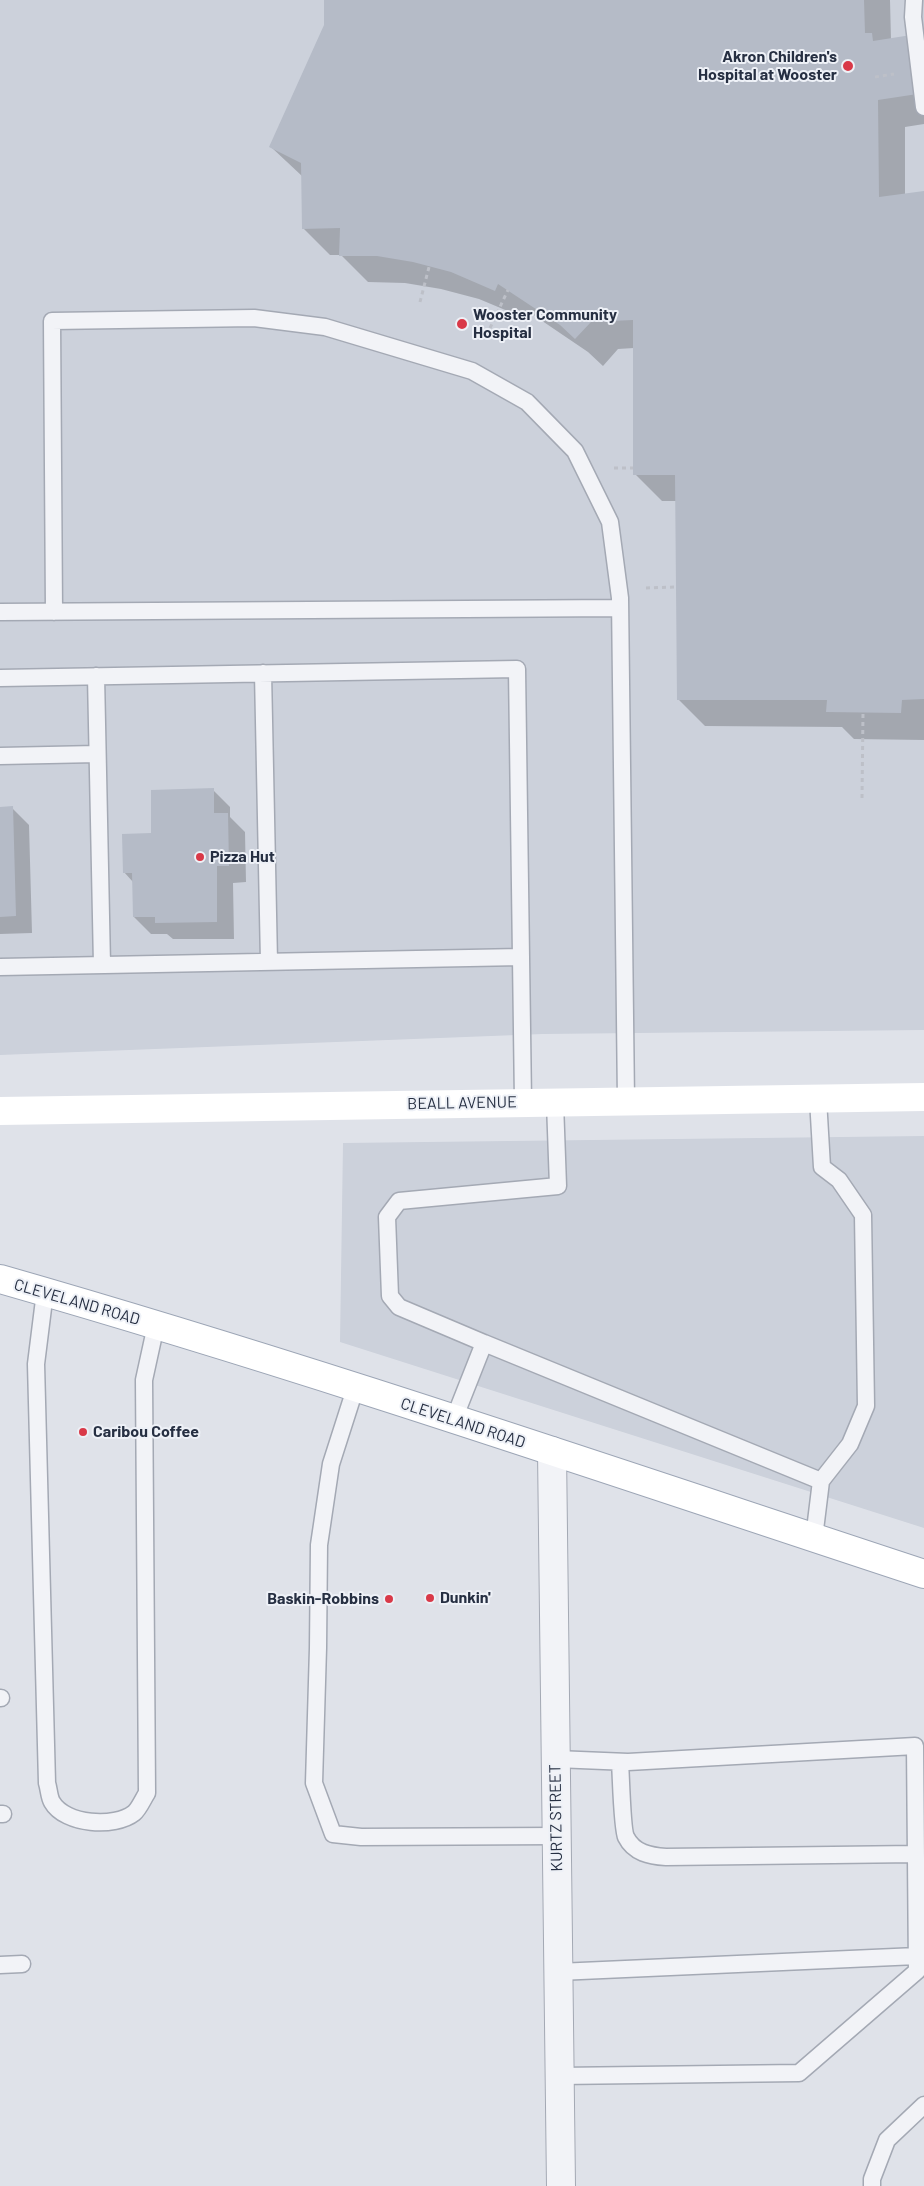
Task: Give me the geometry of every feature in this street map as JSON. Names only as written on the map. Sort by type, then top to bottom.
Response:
[{"type":"main road","name":"BEALL AVENUE","points":[[0,1111],[924,1097]]},
{"type":"main road","name":"CLEVELAND ROAD","points":[[0,1279],[156,1325],[454,1419],[924,1574]]},
{"type":"street","name":"KURTZ STREET","points":[[552,1451],[561,2186]]},
{"type":"lane","points":[[914,0],[913,17],[924,107]]},
{"type":"lane","points":[[54,612],[52,321],[254,318],[325,327],[472,371],[527,402],[575,451],[610,522],[620,608],[626,1101]]},
{"type":"lane","points":[[0,612],[620,608]]},
{"type":"lane","points":[[0,678],[516,670],[524,1102]]},
{"type":"lane","points":[[263,674],[269,962]]},
{"type":"lane","points":[[96,676],[102,965]]},
{"type":"lane","points":[[0,756],[97,754]]},
{"type":"lane","points":[[0,967],[521,957]]},
{"type":"lane","points":[[814,1538],[822,1482],[850,1444],[866,1406],[863,1215],[839,1180],[822,1167],[818,1098]]},
{"type":"lane","points":[[555,1103],[558,1186],[400,1201],[388,1217],[390,1296],[400,1307],[822,1482]]},
{"type":"lane","points":[[45,1292],[36,1364],[47,1784],[52,1802],[63,1814],[86,1822],[110,1822],[135,1813],[147,1793],[144,1380],[156,1325]]},
{"type":"lane","points":[[454,1419],[484,1343]]},
{"type":"lane","points":[[356,1388],[331,1464],[319,1545],[314,1782],[333,1834],[362,1837],[556,1836]]},
{"type":"lane","points":[[556,1759],[620,1762],[915,1746],[917,1970],[799,2073],[560,2076]]},
{"type":"lane","points":[[620,1762],[625,1836],[636,1849],[648,1856],[666,1858],[916,1854]]},
{"type":"lane","points":[[558,1972],[917,1956]]},
{"type":"lane","points":[[0,1964],[22,1964]]},
{"type":"lane","points":[[872,2186],[872,2179],[887,2140],[924,2105]]},
{"type":"path","points":[[420,302],[429,266]]},
{"type":"path","points":[[490,328],[508,290]]},
{"type":"path","points":[[613,468],[633,468]]},
{"type":"path","points":[[643,588],[676,587]]},
{"type":"path","points":[[862,798],[863,713]]},
{"type":"shaded area","name":"Wooster Community Hospital","points":[[0,0],[924,0],[924,1030],[543,1034],[0,1055]]},
{"type":"shaded area","points":[[924,1136],[924,1528],[340,1342],[343,1143]]},
{"type":"building","points":[[324,0],[864,0],[865,33],[872,33],[873,41],[924,33],[924,93],[878,100],[879,197],[924,191],[924,699],[902,700],[901,713],[826,712],[827,700],[677,700],[675,475],[633,475],[633,320],[591,322],[575,339],[560,325],[498,284],[495,291],[451,272],[413,262],[377,256],[339,256],[340,228],[302,229],[301,163],[269,147],[324,25]]},
{"type":"building","points":[[214,788],[214,813],[228,813],[229,866],[217,866],[217,922],[155,923],[155,917],[133,917],[132,873],[123,873],[122,834],[151,833],[151,790]]},
{"type":"building","points":[[13,806],[16,916],[0,917],[0,807]]},
{"type":"place","name":"Akron Children's Hospital at Wooster","points":[[848,66]]},
{"type":"place","name":"Wooster Community Hospital","points":[[462,324]]},
{"type":"place","name":"Pizza Hut","points":[[200,857]]},
{"type":"place","name":"Caribou Coffee","points":[[83,1432]]},
{"type":"place","name":"Dunkin'","points":[[430,1598]]},
{"type":"place","name":"Baskin-Robbins","points":[[389,1599]]}]
